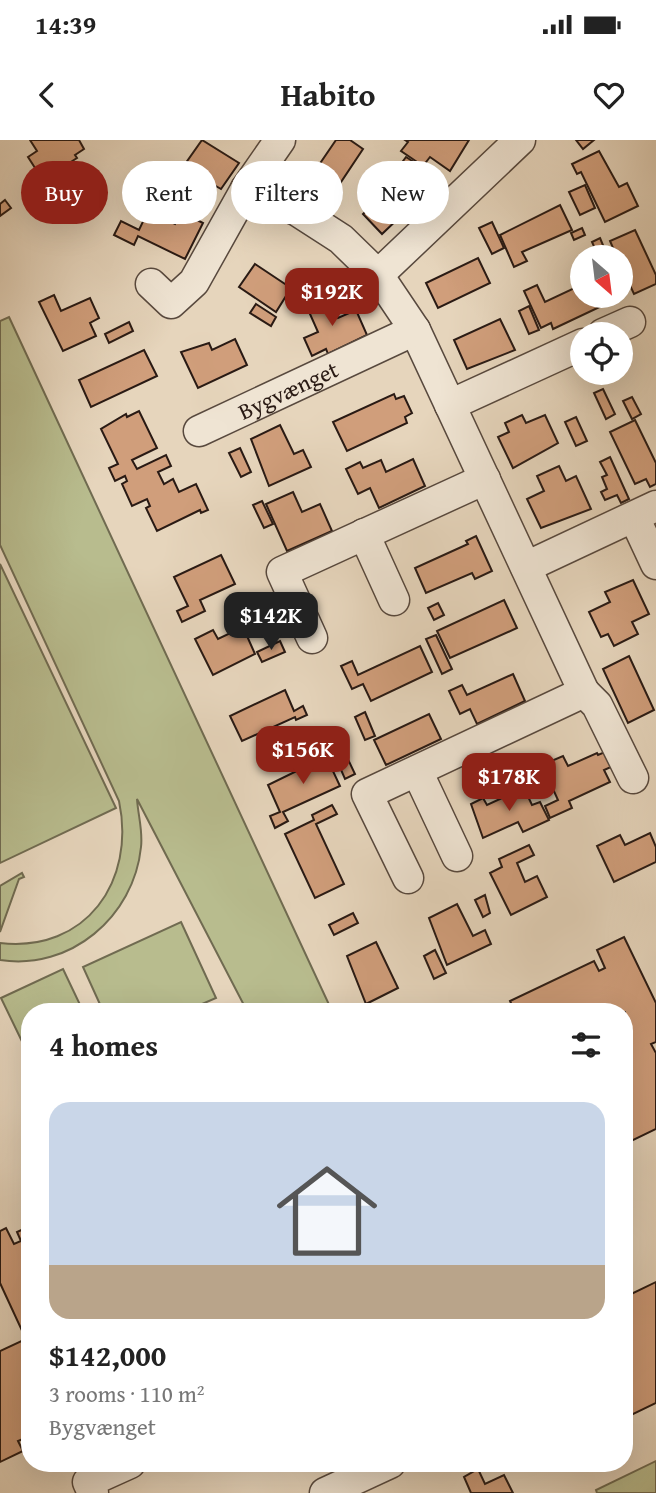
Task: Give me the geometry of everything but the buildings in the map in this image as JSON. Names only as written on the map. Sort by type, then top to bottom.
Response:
[{"type":"street","points":[[265,161],[280,140]]},
{"type":"street","points":[[378,275],[520,140]]},
{"type":"street","points":[[151,284],[171,303],[194,282],[231,216]]},
{"type":"street","points":[[318,224],[341,239],[378,275],[415,330],[584,692],[597,705],[633,778]]},
{"type":"street","name":"Bygvænget","points":[[199,431],[415,330]]},
{"type":"street","points":[[450,405],[570,350]]},
{"type":"street","points":[[312,638],[282,572],[485,480]]},
{"type":"street","points":[[526,567],[645,511],[656,564]]},
{"type":"street","points":[[365,534],[394,600]]},
{"type":"street","points":[[408,878],[367,794],[584,692]]},
{"type":"street","points":[[417,771],[457,856]]},
{"type":"street","points":[[93,1493],[88,1482],[110,1472]]},
{"type":"street","points":[[326,1493],[371,1472]]},
{"type":"green space","points":[[9,317],[328,1003],[243,1003],[137,799],[141,847],[136,872],[126,896],[112,916],[94,934],[74,948],[51,957],[26,961],[0,960],[0,943],[31,943],[57,936],[80,924],[98,906],[111,884],[120,858],[122,830],[119,801],[0,545],[0,321]]},
{"type":"green space","points":[[0,564],[116,808],[0,863]]},
{"type":"green space","points":[[22,873],[24,877],[19,879],[0,932],[0,886]]},
{"type":"green space","points":[[181,922],[216,998],[204,1003],[99,1003],[83,967]]},
{"type":"green space","points":[[63,969],[79,1003],[21,1003],[21,1039],[1,998]]},
{"type":"green space","points":[[656,1461],[656,1493],[597,1493],[596,1490]]}]
